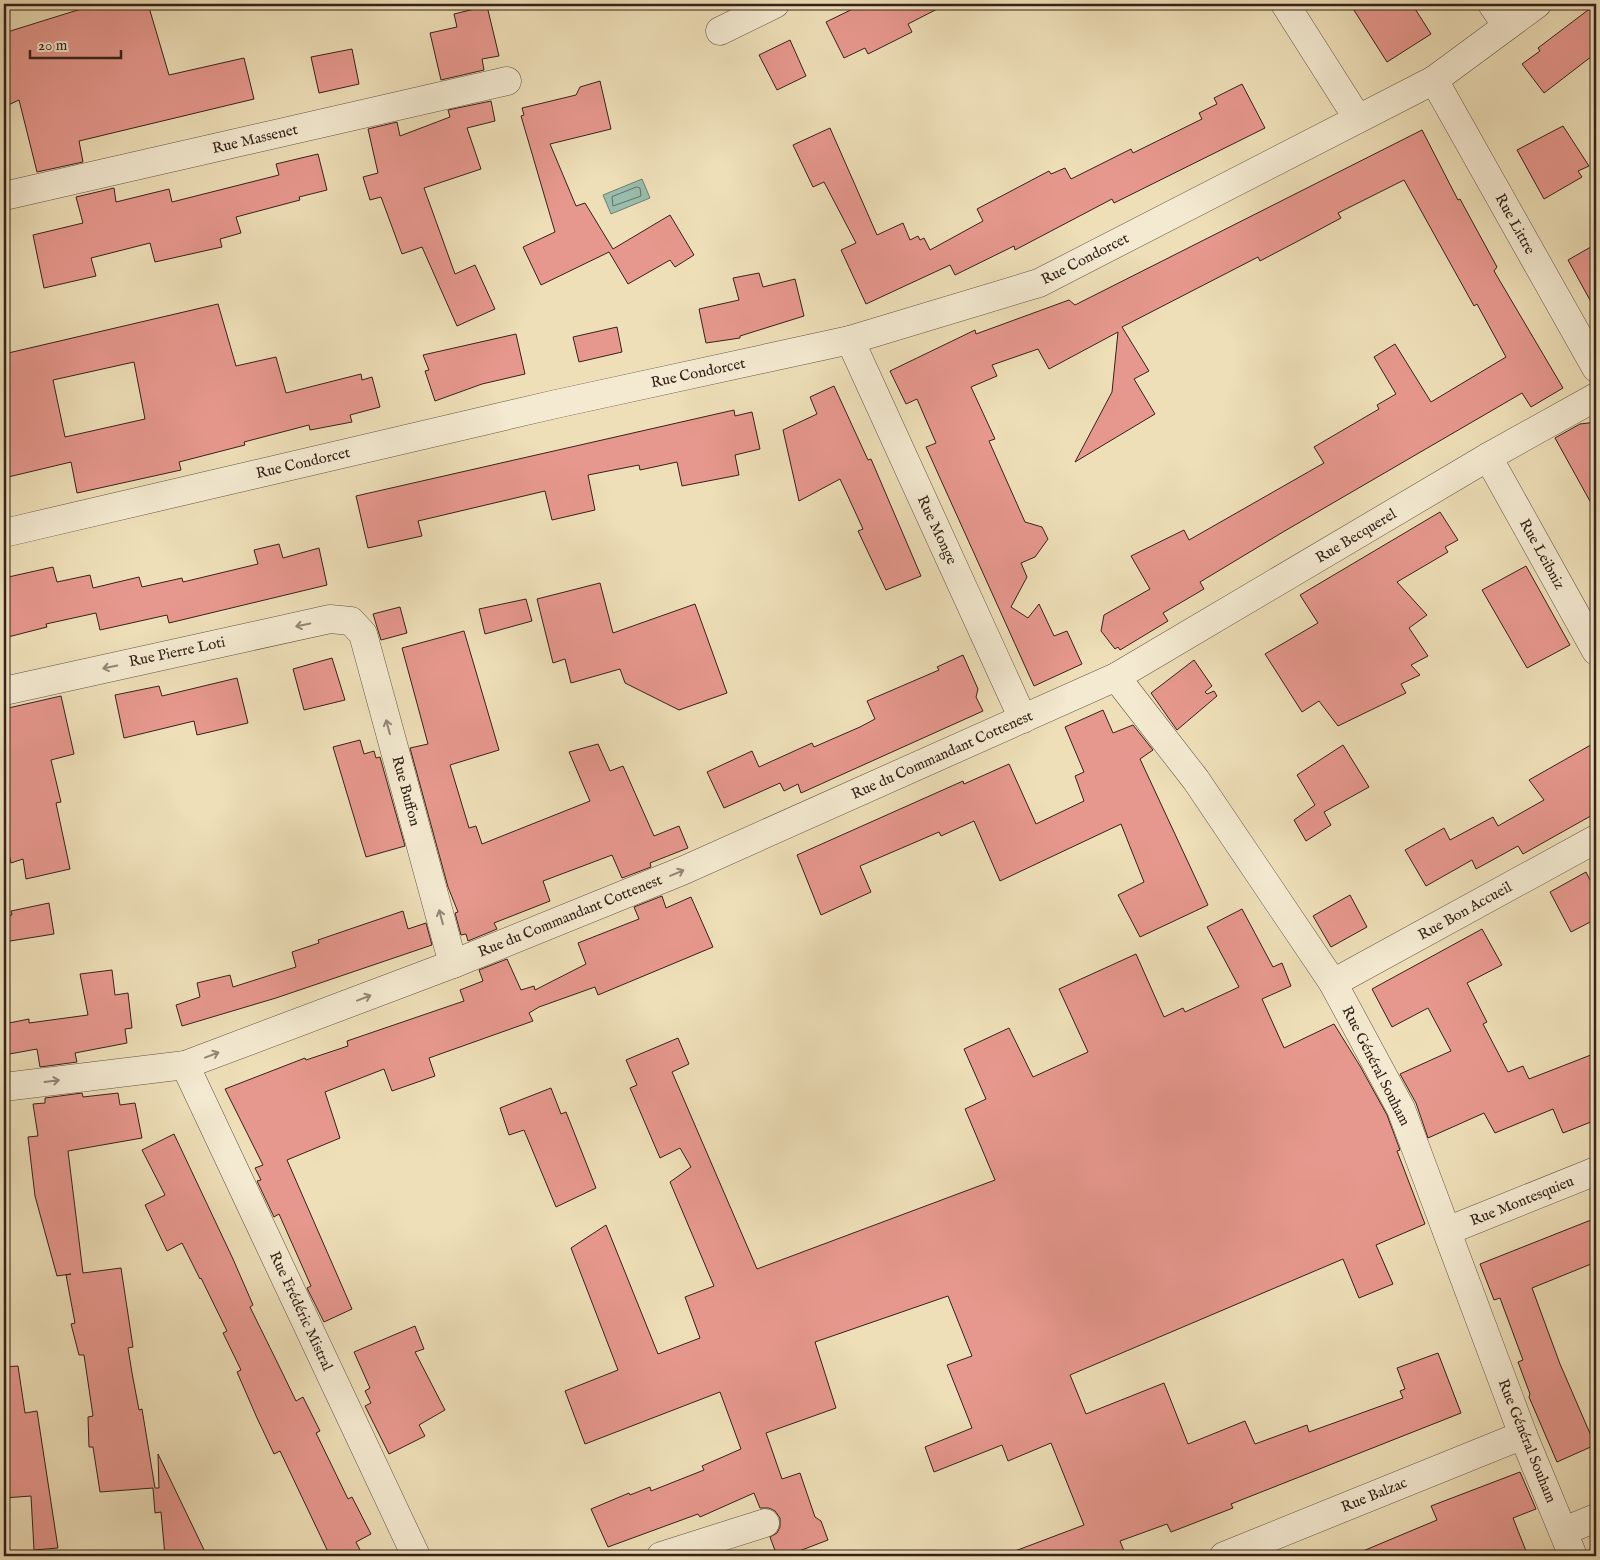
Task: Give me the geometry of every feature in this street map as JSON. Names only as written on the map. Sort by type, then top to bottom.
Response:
[{"type":"street","points":[[720,31],[774,4]]},
{"type":"street","points":[[1285,4],[1358,119]]},
{"type":"street","points":[[1492,4],[1507,26]]},
{"type":"street","name":"Rue Condorcet","points":[[4,533],[556,404],[850,340],[1039,283],[1434,80],[1537,4]]},
{"type":"street","name":"Rue Littre","points":[[1434,80],[1596,368]]},
{"type":"street","name":"Rue Massenet","points":[[4,196],[507,82]]},
{"type":"street","name":"Rue Monge","points":[[850,340],[1024,719]]},
{"type":"street","name":"Rue Becquerel","points":[[1116,677],[1488,457],[1596,397]]},
{"type":"street","name":"Rue Leibniz","points":[[1488,457],[1596,651]]},
{"type":"street","name":"Rue Pierre Loti","points":[[4,691],[330,618],[351,621]]},
{"type":"street","name":"Rue Buffon","points":[[351,621],[363,634],[453,964]]},
{"type":"street","name":"Rue du Commandant Cottenest","points":[[4,1087],[185,1065],[453,964],[690,868],[1116,677]]},
{"type":"street","name":"Rue Général Souham","points":[[1116,677],[1196,780],[1333,983],[1401,1109],[1523,1435],[1573,1556]]},
{"type":"street","name":"Rue Bon Accueil","points":[[1333,983],[1596,839]]},
{"type":"street","name":"Rue Frédéric Mistral","points":[[185,1065],[416,1556]]},
{"type":"street","name":"Rue Montesquieu","points":[[1447,1231],[1596,1171]]},
{"type":"street","name":"Rue Balzac","points":[[1224,1556],[1523,1435]]},
{"type":"street","points":[[1564,1531],[1596,1518]]},
{"type":"street","points":[[661,1556],[766,1523]]},
{"type":"water","points":[[642,179],[650,198],[611,214],[603,195]]},
{"type":"building","points":[[97,4],[148,4],[169,75],[244,58],[254,99],[79,141],[83,162],[37,172],[19,100],[4,107],[4,33]]},
{"type":"building","points":[[863,4],[947,4],[908,24],[912,32],[868,54],[865,48],[844,58],[826,22]]},
{"type":"building","points":[[1350,4],[1412,4],[1431,34],[1387,62]]},
{"type":"building","points":[[1596,4],[1596,53],[1544,93],[1522,64],[1540,51],[1538,48]]},
{"type":"building","points":[[487,6],[499,56],[482,59],[484,70],[441,80],[430,33],[457,27],[454,14]]},
{"type":"building","points":[[790,40],[806,76],[777,90],[759,55]]},
{"type":"building","points":[[352,49],[359,84],[319,93],[311,57]]},
{"type":"building","points":[[600,81],[611,129],[550,144],[576,206],[585,203],[613,249],[670,215],[694,255],[675,267],[670,260],[628,284],[609,252],[541,285],[523,247],[555,232],[521,116],[524,115],[522,108],[576,95],[580,87]]},
{"type":"building","points":[[1242,84],[1265,128],[1114,203],[1112,199],[1015,250],[1014,246],[955,275],[950,265],[866,304],[841,250],[856,243],[824,182],[813,187],[793,145],[830,128],[877,235],[903,223],[910,240],[918,236],[920,240],[924,238],[930,250],[983,221],[977,209],[1049,171],[1051,174],[1065,168],[1071,179],[1131,149],[1133,153],[1202,119],[1199,113],[1217,104],[1214,98]]},
{"type":"building","points":[[491,101],[495,121],[467,128],[481,169],[424,188],[455,274],[475,265],[495,309],[457,326],[422,247],[402,254],[381,197],[370,200],[363,177],[378,173],[368,129],[397,122],[400,136],[450,117],[448,110]]},
{"type":"building","points":[[1563,126],[1589,166],[1578,171],[1582,177],[1544,199],[1517,150]]},
{"type":"building","points":[[1422,130],[1458,200],[1460,199],[1497,267],[1494,271],[1563,388],[1531,407],[1522,393],[1283,532],[1200,582],[1204,589],[1163,613],[1168,621],[1120,650],[1118,647],[1115,649],[1101,631],[1104,615],[1150,589],[1131,556],[1184,530],[1189,540],[1324,463],[1314,447],[1379,409],[1377,405],[1396,394],[1374,357],[1395,344],[1431,402],[1506,357],[1477,304],[1474,306],[1404,180],[1338,213],[1341,218],[1260,261],[1258,257],[1122,327],[1149,371],[1134,379],[1155,414],[1075,462],[1112,392],[1118,332],[1049,369],[1038,349],[992,365],[997,376],[971,387],[995,439],[989,441],[1025,522],[1042,527],[1048,539],[1035,557],[1021,563],[1027,577],[1011,607],[1028,618],[1039,604],[1054,636],[1067,631],[1082,664],[1034,686],[926,447],[936,443],[917,399],[906,404],[890,371],[975,330],[976,334],[1069,300],[1075,305]]},
{"type":"building","points":[[318,154],[327,190],[299,197],[300,200],[236,217],[241,233],[220,239],[222,247],[155,262],[150,243],[91,258],[96,276],[44,288],[33,235],[83,223],[76,197],[114,188],[116,202],[169,189],[172,202],[279,175],[276,164]]},
{"type":"building","points":[[1596,244],[1596,311],[1568,260]]},
{"type":"building","points":[[759,273],[763,287],[795,279],[804,316],[740,336],[740,338],[706,343],[699,309],[739,300],[733,278]]},
{"type":"building","points":[[218,304],[236,366],[276,357],[286,393],[361,374],[362,380],[372,377],[380,407],[350,415],[352,422],[310,430],[309,425],[244,442],[245,445],[179,462],[181,470],[77,493],[71,462],[4,478],[4,354]],"holes":[[[134,362],[145,419],[65,437],[53,380]]]},
{"type":"building","points":[[617,327],[622,352],[579,362],[573,337]]},
{"type":"building","points":[[516,334],[525,374],[482,384],[435,401],[425,371],[429,370],[423,355]]},
{"type":"building","points":[[834,386],[868,460],[871,459],[921,576],[886,590],[858,531],[863,529],[840,479],[799,501],[783,430],[817,414],[810,397]]},
{"type":"building","points":[[734,410],[735,416],[752,412],[760,449],[735,455],[739,475],[682,486],[677,462],[640,470],[639,465],[588,475],[595,510],[552,520],[545,491],[418,521],[422,536],[368,548],[356,496]]},
{"type":"building","points":[[1596,422],[1596,512],[1555,438],[1580,424]]},
{"type":"building","points":[[1440,512],[1458,540],[1445,547],[1448,552],[1397,582],[1427,615],[1409,628],[1428,656],[1411,665],[1420,675],[1401,684],[1406,693],[1338,726],[1319,701],[1302,712],[1265,654],[1318,623],[1300,595]]},
{"type":"building","points":[[279,544],[283,558],[319,548],[327,585],[169,623],[167,615],[100,630],[96,613],[46,624],[47,627],[4,638],[4,578],[53,567],[57,582],[90,575],[93,588],[139,577],[142,587],[182,578],[183,582],[258,564],[254,550]]},
{"type":"building","points":[[1526,566],[1570,645],[1527,668],[1482,590]]},
{"type":"building","points":[[600,583],[613,633],[695,604],[727,693],[679,710],[625,683],[620,669],[571,683],[565,659],[553,663],[537,599]]},
{"type":"building","points":[[526,599],[532,621],[485,634],[479,609]]},
{"type":"building","points":[[400,607],[407,633],[381,640],[373,614]]},
{"type":"building","points":[[464,631],[499,750],[450,765],[469,828],[476,826],[482,844],[590,801],[569,752],[598,744],[610,771],[623,766],[654,836],[679,826],[688,848],[650,863],[651,867],[622,878],[612,855],[543,881],[550,901],[494,923],[497,929],[468,941],[466,934],[461,935],[455,913],[458,912],[448,887],[410,748],[428,744],[402,648]]},
{"type":"building","points":[[963,655],[978,689],[976,697],[983,711],[801,793],[798,784],[784,791],[780,783],[724,808],[707,772],[752,751],[759,767],[812,743],[814,747],[860,727],[875,719],[867,701],[939,670],[937,667]]},
{"type":"building","points":[[332,658],[345,700],[304,710],[293,669]]},
{"type":"building","points":[[1194,660],[1212,686],[1205,692],[1207,694],[1214,691],[1217,696],[1177,730],[1151,693]]},
{"type":"building","points":[[237,678],[248,723],[197,735],[194,721],[124,738],[115,695],[159,686],[162,696]]},
{"type":"building","points":[[61,696],[74,754],[51,760],[61,802],[56,803],[70,869],[26,879],[23,859],[11,863],[4,833],[4,709]]},
{"type":"building","points":[[1103,710],[1113,733],[1133,725],[1153,750],[1140,759],[1208,905],[1140,937],[1118,895],[1144,882],[1121,824],[1000,881],[974,821],[941,836],[939,832],[860,866],[871,892],[821,915],[797,855],[963,781],[964,784],[1009,764],[1036,824],[1084,801],[1075,776],[1084,772],[1065,727]]},
{"type":"building","points":[[360,740],[364,754],[374,751],[376,758],[380,757],[405,846],[366,857],[333,747]]},
{"type":"building","points":[[1596,742],[1596,813],[1523,854],[1518,846],[1476,869],[1472,860],[1426,886],[1405,850],[1444,828],[1450,840],[1493,817],[1498,826],[1544,800],[1529,780]]},
{"type":"building","points":[[1343,745],[1369,787],[1324,812],[1331,825],[1306,841],[1294,820],[1315,805],[1297,775]]},
{"type":"building","points":[[1586,872],[1596,892],[1596,919],[1571,932],[1550,892]]},
{"type":"building","points":[[1350,895],[1367,927],[1331,947],[1313,916]]},
{"type":"building","points":[[662,896],[666,908],[691,897],[713,947],[598,995],[595,987],[539,1007],[529,1013],[533,1021],[429,1058],[435,1076],[392,1091],[384,1069],[325,1092],[340,1138],[287,1160],[352,1309],[324,1322],[307,1288],[311,1286],[279,1214],[274,1217],[257,1181],[261,1180],[255,1168],[263,1165],[225,1089],[305,1058],[306,1060],[348,1046],[347,1041],[464,1001],[460,990],[483,981],[479,970],[507,959],[521,990],[534,986],[535,990],[586,964],[578,943],[639,919],[634,907]]},
{"type":"building","points":[[49,903],[54,934],[4,942],[4,916],[12,915],[11,911]]},
{"type":"building","points":[[1242,909],[1273,967],[1282,963],[1291,986],[1262,999],[1284,1048],[1334,1024],[1387,1115],[1400,1150],[1397,1151],[1425,1224],[1376,1245],[1393,1284],[1359,1298],[1343,1259],[1070,1375],[1086,1414],[1164,1383],[1188,1444],[1245,1421],[1255,1444],[1307,1425],[1309,1432],[1403,1398],[1400,1391],[1405,1389],[1397,1368],[1438,1353],[1461,1413],[1231,1504],[1233,1508],[1171,1532],[1167,1524],[1120,1541],[1126,1556],[1007,1556],[1007,1554],[1084,1525],[1051,1443],[1008,1461],[1002,1445],[934,1472],[925,1447],[972,1428],[947,1365],[972,1356],[948,1296],[815,1342],[836,1408],[766,1433],[782,1479],[800,1473],[815,1517],[821,1521],[828,1540],[786,1556],[777,1556],[770,1537],[777,1533],[780,1527],[780,1518],[775,1511],[769,1508],[760,1508],[754,1493],[700,1517],[698,1514],[608,1547],[591,1509],[629,1493],[630,1495],[650,1487],[651,1491],[704,1470],[702,1466],[741,1449],[720,1392],[585,1444],[565,1391],[618,1370],[571,1248],[606,1225],[658,1354],[700,1338],[685,1297],[714,1286],[670,1182],[691,1167],[680,1148],[660,1158],[630,1088],[637,1085],[626,1060],[678,1038],[689,1064],[672,1072],[757,1269],[995,1180],[965,1109],[986,1099],[964,1049],[1009,1028],[1033,1077],[1088,1052],[1059,989],[1136,954],[1164,1017],[1183,1008],[1185,1012],[1239,987],[1207,927]]},
{"type":"building","points":[[403,911],[408,929],[426,923],[432,945],[276,998],[182,1026],[176,1005],[200,997],[197,983],[230,975],[233,987],[296,967],[292,952],[319,943],[318,940]]},
{"type":"building","points":[[1482,929],[1502,965],[1467,983],[1487,1022],[1483,1024],[1508,1072],[1523,1066],[1529,1079],[1596,1053],[1596,1120],[1563,1133],[1553,1109],[1495,1133],[1484,1113],[1428,1138],[1416,1103],[1400,1074],[1451,1051],[1428,1008],[1392,1027],[1372,989]]},
{"type":"building","points":[[112,970],[115,995],[128,993],[132,1028],[125,1029],[127,1043],[75,1053],[77,1062],[40,1067],[37,1049],[4,1055],[4,1024],[29,1019],[29,1023],[88,1015],[80,974]]},
{"type":"building","points":[[551,1088],[561,1114],[566,1112],[596,1188],[556,1207],[524,1130],[509,1135],[500,1108]]},
{"type":"building","points":[[82,1093],[83,1097],[118,1093],[120,1105],[135,1103],[142,1138],[68,1151],[83,1273],[121,1268],[133,1347],[128,1348],[139,1410],[142,1409],[155,1488],[159,1488],[158,1454],[207,1556],[165,1556],[161,1512],[155,1513],[153,1488],[100,1492],[93,1447],[89,1447],[88,1417],[93,1416],[84,1355],[79,1355],[71,1324],[75,1323],[66,1275],[71,1274],[57,1276],[35,1196],[28,1137],[38,1136],[33,1104],[45,1103],[45,1098]]},
{"type":"building","points":[[174,1134],[233,1259],[253,1305],[250,1307],[296,1401],[303,1397],[320,1431],[316,1433],[348,1499],[352,1497],[371,1534],[356,1542],[363,1556],[330,1556],[280,1451],[274,1454],[257,1418],[237,1372],[241,1370],[223,1333],[227,1331],[201,1278],[182,1243],[167,1251],[145,1205],[165,1195],[142,1150]]},
{"type":"building","points":[[1596,1218],[1596,1262],[1532,1288],[1560,1364],[1595,1445],[1557,1462],[1529,1397],[1530,1394],[1518,1362],[1523,1360],[1500,1298],[1494,1300],[1480,1264]]},
{"type":"building","points":[[415,1326],[424,1349],[415,1352],[445,1410],[419,1425],[425,1436],[389,1454],[365,1406],[371,1403],[365,1391],[370,1388],[354,1352]]},
{"type":"building","points":[[18,1366],[25,1413],[37,1411],[58,1548],[34,1550],[31,1496],[4,1498],[4,1367]]},
{"type":"building","points":[[1520,1472],[1536,1509],[1513,1518],[1528,1556],[1351,1556],[1437,1520],[1431,1506]]}]
